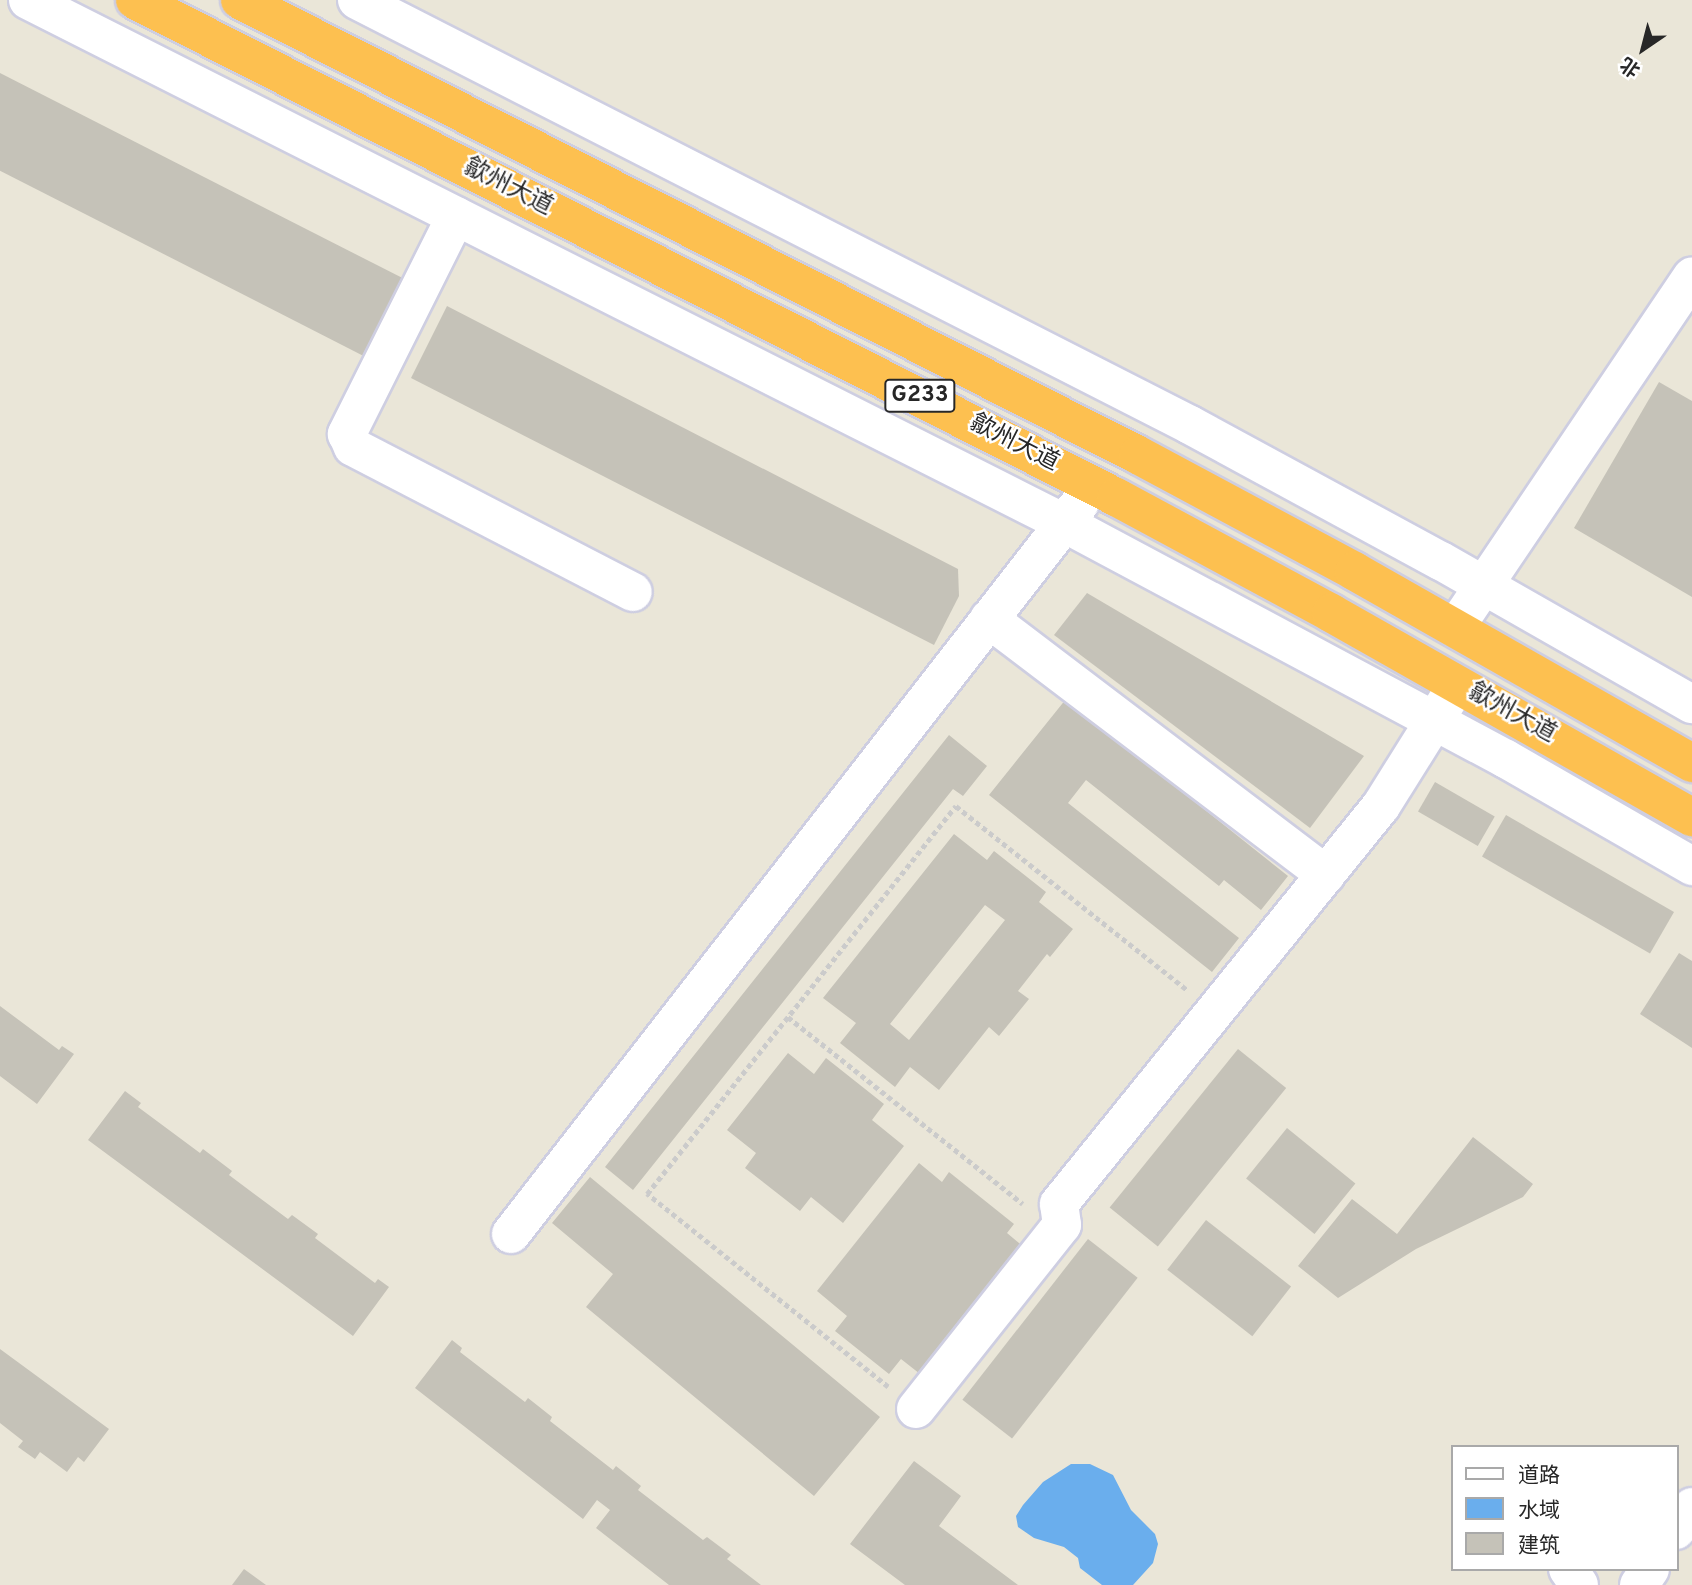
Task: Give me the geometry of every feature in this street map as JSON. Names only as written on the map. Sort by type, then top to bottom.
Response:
[{"type":"highway","name":"歙州大道","points":[[135,0],[1094,485],[1458,684],[1692,817]]},
{"type":"highway","name":"歙州大道","points":[[240,0],[1089,430],[1455,628],[1692,763]]},
{"type":"street","points":[[28,0],[1065,523],[1434,720],[1692,866]]},
{"type":"street","points":[[373,67],[381,6],[1178,419],[1484,585],[1692,704]]},
{"type":"street","points":[[456,216],[347,434],[353,447],[633,593]]},
{"type":"street","points":[[1455,628],[1686,299]]},
{"type":"street","points":[[511,1234],[1094,485]]},
{"type":"street","points":[[989,619],[1326,875]]},
{"type":"street","points":[[916,1409],[1062,1225],[1059,1204],[1381,806],[1458,684]]},
{"type":"street","points":[[1678,1527],[1692,1507]]},
{"type":"path","points":[[916,1409],[647,1194],[956,806],[1215,1012]]},
{"type":"path","points":[[788,1017],[1057,1231]]},
{"type":"water","points":[[1071,1464],[1090,1464],[1113,1475],[1131,1510],[1155,1534],[1158,1544],[1153,1563],[1133,1585],[1102,1585],[1080,1568],[1078,1558],[1064,1547],[1034,1538],[1018,1527],[1016,1516],[1023,1505],[1043,1482]]},
{"type":"building","points":[[0,73],[405,279],[365,357],[0,171]]},
{"type":"building","points":[[447,306],[958,569],[959,596],[934,645],[411,378]]},
{"type":"building","points":[[1659,382],[1692,401],[1692,597],[1574,528]]},
{"type":"building","points":[[1087,593],[1364,756],[1310,828],[1054,635]]},
{"type":"building","points":[[1066,699],[1288,876],[1261,910],[1224,880],[1219,886],[1086,780],[1068,803],[1239,938],[1212,972],[989,795]]},
{"type":"building","points":[[949,735],[987,766],[963,796],[953,789],[633,1190],[605,1167]]},
{"type":"building","points":[[1435,782],[1495,816],[1478,846],[1418,811]]},
{"type":"building","points":[[1506,815],[1674,912],[1650,954],[1482,857]]},
{"type":"building","points":[[954,834],[987,860],[994,851],[1046,892],[1039,902],[1073,929],[1050,957],[1047,954],[1018,991],[1029,999],[999,1036],[989,1027],[939,1090],[910,1067],[895,1087],[840,1043],[856,1023],[823,998]],"holes":[[[985,905],[1005,920],[909,1040],[890,1024]]]},
{"type":"building","points":[[1679,953],[1692,961],[1692,1048],[1640,1014]]},
{"type":"building","points":[[0,1006],[59,1050],[62,1046],[74,1054],[37,1104],[0,1076]]},
{"type":"building","points":[[1238,1049],[1286,1088],[1158,1247],[1110,1208]]},
{"type":"building","points":[[788,1053],[814,1074],[826,1058],[884,1104],[872,1120],[904,1146],[843,1223],[811,1197],[800,1211],[745,1168],[756,1153],[727,1130]]},
{"type":"building","points":[[125,1091],[141,1103],[138,1107],[200,1153],[203,1149],[232,1171],[229,1175],[288,1219],[292,1215],[318,1234],[315,1238],[375,1283],[378,1279],[389,1287],[353,1336],[88,1140]]},
{"type":"building","points":[[1287,1128],[1355,1183],[1314,1234],[1246,1179]]},
{"type":"building","points":[[1473,1137],[1533,1184],[1523,1197],[1416,1249],[1338,1298],[1298,1266],[1352,1199],[1397,1234]]},
{"type":"building","points":[[919,1163],[942,1182],[949,1172],[1014,1224],[1007,1233],[1031,1253],[929,1381],[901,1359],[889,1374],[835,1331],[847,1316],[817,1291]]},
{"type":"building","points":[[590,1177],[880,1417],[814,1496],[586,1307],[613,1274],[552,1223]]},
{"type":"building","points":[[1206,1220],[1291,1286],[1252,1336],[1167,1270]]},
{"type":"building","points":[[1088,1239],[1138,1278],[1012,1439],[962,1400]]},
{"type":"building","points":[[452,1340],[462,1348],[460,1352],[525,1402],[528,1398],[552,1417],[550,1421],[613,1470],[616,1466],[641,1486],[638,1490],[703,1540],[707,1537],[731,1555],[727,1559],[761,1585],[669,1585],[596,1528],[610,1510],[597,1500],[583,1519],[415,1388]]},
{"type":"building","points":[[0,1349],[109,1429],[84,1462],[78,1457],[67,1472],[40,1452],[35,1459],[18,1447],[23,1441],[0,1423]]},
{"type":"building","points":[[914,1461],[961,1496],[939,1526],[1018,1585],[905,1585],[850,1544]]},
{"type":"building","points":[[244,1569],[266,1585],[232,1585]]}]
